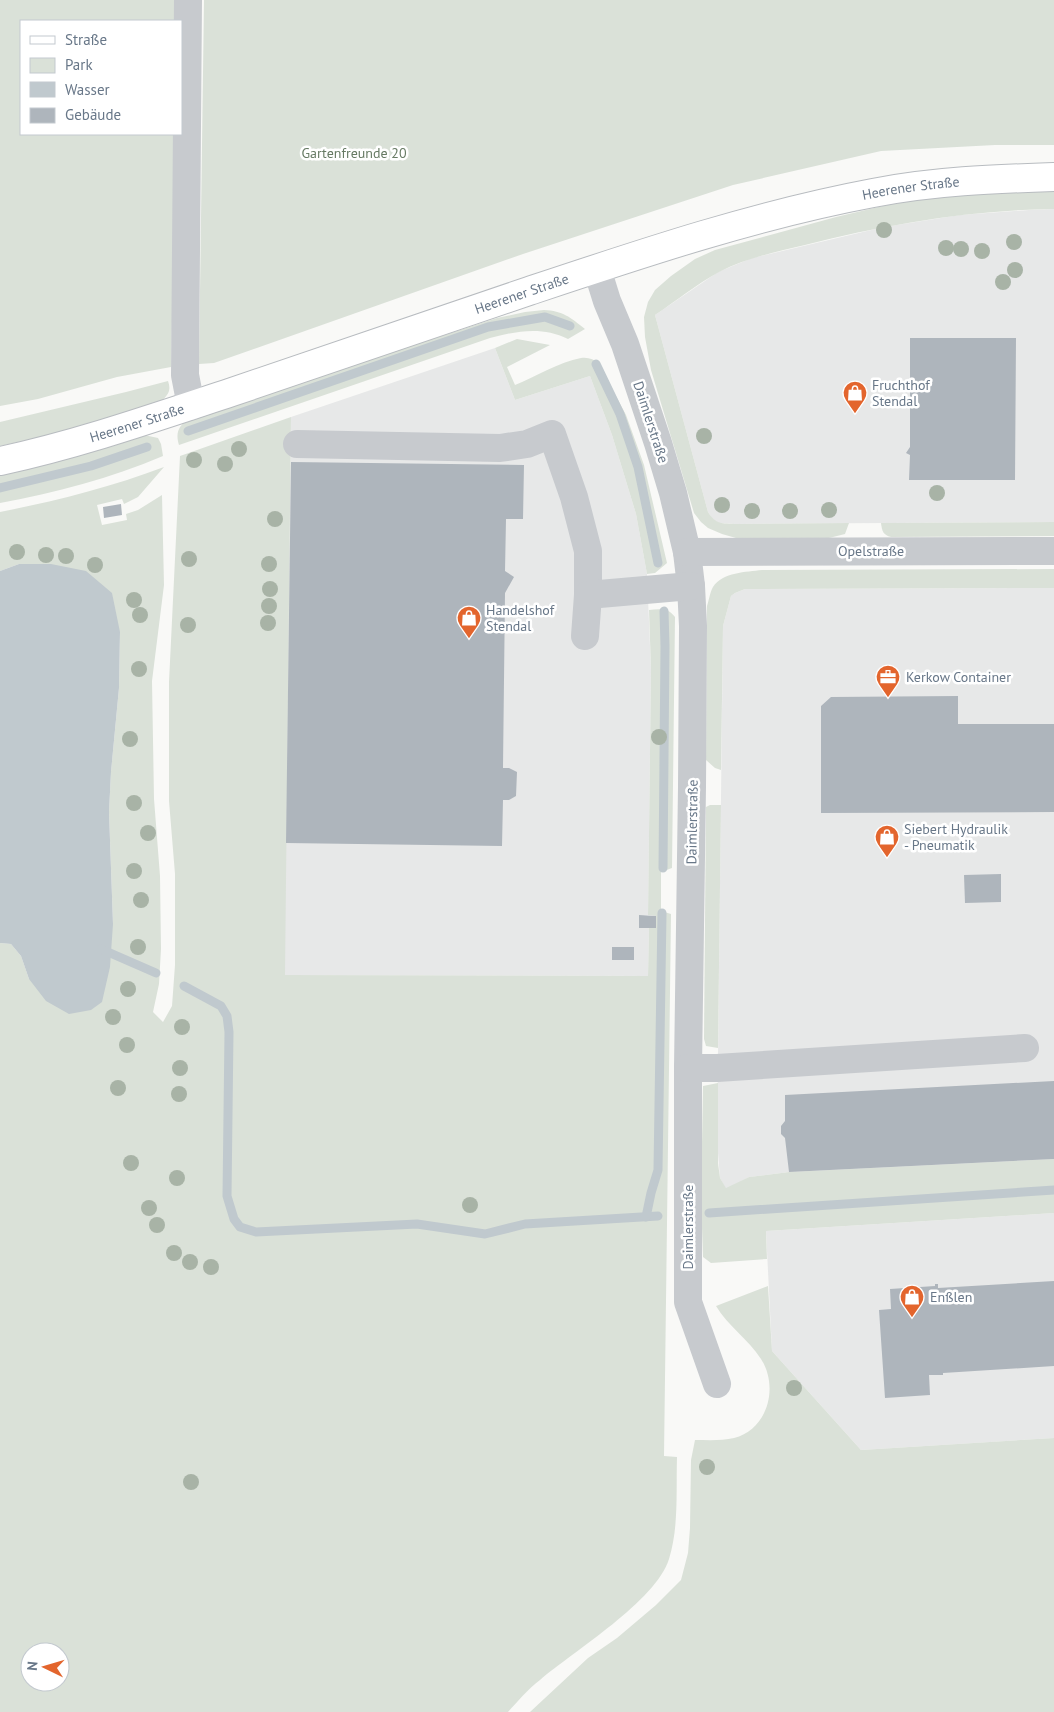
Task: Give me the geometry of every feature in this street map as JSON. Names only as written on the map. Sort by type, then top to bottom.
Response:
[{"type":"main road","name":"Heerener Straße","points":[[0,461],[38,453],[191,406],[597,269],[743,222],[873,193],[969,181],[1054,177]]},
{"type":"street","points":[[188,0],[185,375],[191,406]]},
{"type":"street","name":"Daimlerstraße","points":[[597,269],[656,434],[687,552],[691,586],[693,626],[688,1068],[688,1302],[717,1384]]},
{"type":"street","points":[[297,444],[500,448],[527,444],[552,434],[574,497],[588,551],[588,594],[585,636]]},
{"type":"street","name":"Opelstraße","points":[[687,552],[1054,550]]},
{"type":"street","points":[[588,594],[691,586]]},
{"type":"street","points":[[688,1068],[717,1068],[1025,1048]]},
{"type":"shaded area","name":"Fruchthof Stendal","points":[[1054,209],[1054,522],[736,524],[719,523],[713,520],[708,512],[655,315],[718,272],[752,258],[884,227],[960,215]]},
{"type":"shaded area","name":"Handelshof Stendal","points":[[495,348],[515,400],[590,376],[612,435],[636,514],[647,574],[651,670],[648,915],[639,916],[639,927],[649,928],[648,976],[284,975],[291,417]]},
{"type":"shaded area","name":"Siebert Hydraulik - Pneumatik","points":[[1054,588],[1054,1159],[789,1172],[749,1177],[726,1189],[720,1178],[717,1141],[723,626],[731,596],[745,589]]},
{"type":"shaded area","name":"Enßlen","points":[[1054,1213],[1054,1438],[861,1450],[772,1351],[766,1231]]},
{"type":"green space","points":[[0,0],[178,0],[178,20],[20,20],[20,135],[176,135],[171,367],[117,377],[38,399],[0,406]]},
{"type":"green space","name":"Gartenfreunde 20","points":[[204,0],[1054,0],[1054,145],[995,145],[881,151],[733,185],[523,254],[214,363],[199,364]]},
{"type":"green space","points":[[1054,191],[1054,209],[960,215],[836,237],[772,253],[750,259],[719,272],[655,315],[708,512],[711,516],[723,523],[736,524],[849,523],[845,534],[829,538],[736,538],[708,528],[701,522],[694,513],[651,370],[645,337],[644,317],[648,302],[655,290],[695,259],[715,250],[836,217],[887,205],[941,196]]},
{"type":"green space","points":[[544,310],[566,315],[585,329],[568,339],[549,332],[539,331],[510,333],[490,338],[179,445],[177,436],[179,430],[189,418],[497,318]]},
{"type":"green space","points":[[517,339],[550,345],[507,367],[515,385],[556,366],[581,358],[588,358],[599,364],[626,415],[644,465],[667,563],[655,573],[647,574],[636,514],[612,435],[590,376],[515,400],[495,348]]},
{"type":"green space","points":[[168,381],[168,394],[159,403],[50,435],[0,446],[0,422]]},
{"type":"green space","points":[[291,417],[285,975],[648,976],[649,928],[656,928],[656,916],[648,915],[651,670],[649,610],[666,610],[675,617],[672,868],[661,872],[661,911],[671,914],[664,1456],[677,1457],[674,1534],[669,1559],[661,1575],[648,1592],[612,1624],[523,1695],[508,1712],[0,1712],[0,943],[11,944],[21,956],[29,979],[113,924],[109,812],[119,688],[120,632],[19,564],[0,571],[0,512],[83,493],[164,467],[138,497],[124,504],[122,499],[97,505],[102,525],[127,520],[126,514],[138,510],[162,495],[164,585],[152,681],[154,799],[160,876],[161,949],[159,984],[153,1012],[163,1022],[172,1006],[175,965],[175,874],[169,801],[169,682],[180,456]]},
{"type":"green space","points":[[144,435],[158,438],[163,456],[83,484],[0,503],[0,474]]},
{"type":"green space","points":[[1054,522],[1054,536],[891,537],[883,532],[881,523]]},
{"type":"green space","points":[[1054,569],[1054,588],[745,589],[735,593],[731,596],[723,626],[721,770],[715,768],[706,760],[707,606],[713,587],[723,578],[742,572],[762,570]]},
{"type":"green space","points":[[721,805],[718,1048],[706,1046],[704,1039],[706,807]]},
{"type":"green space","points":[[718,1083],[718,1163],[720,1178],[726,1188],[749,1177],[789,1172],[1054,1159],[1054,1213],[766,1231],[767,1259],[711,1263],[703,1257],[701,1199],[703,1086]]},
{"type":"green space","points":[[768,1286],[772,1351],[861,1450],[1054,1438],[1054,1712],[530,1712],[588,1658],[617,1638],[656,1605],[681,1580],[688,1553],[691,1460],[695,1440],[729,1439],[746,1433],[755,1426],[762,1416],[767,1406],[769,1394],[769,1382],[761,1359],[716,1306]]},
{"type":"water","points":[[19,564],[51,564],[86,571],[112,593],[120,632],[119,688],[109,812],[113,924],[110,967],[102,1002],[91,1010],[69,1014],[46,1001],[29,979],[21,956],[11,944],[0,943],[0,571]]},
{"type":"building","points":[[910,338],[1016,338],[1015,480],[909,480],[910,455],[906,453],[910,447]]},
{"type":"building","points":[[291,462],[524,465],[523,519],[506,519],[505,571],[514,577],[505,593],[503,768],[509,768],[517,772],[516,796],[509,800],[503,800],[502,846],[286,843]]},
{"type":"building","points":[[121,504],[122,515],[104,518],[103,507]]},
{"type":"building","points":[[958,696],[958,724],[1054,724],[1054,812],[821,813],[821,706],[831,697]]},
{"type":"building","points":[[1001,874],[1001,902],[965,903],[964,875]]},
{"type":"building","points":[[639,915],[656,916],[656,928],[639,928]]},
{"type":"building","points":[[612,947],[634,947],[634,960],[612,960]]},
{"type":"building","points":[[1054,1081],[1054,1159],[789,1172],[785,1138],[781,1134],[781,1126],[785,1121],[785,1095]]},
{"type":"building","points":[[1054,1281],[1054,1366],[929,1375],[930,1395],[885,1398],[879,1310],[891,1309],[890,1289],[935,1286],[935,1284],[938,1284],[938,1288]]},
{"type":"waterway","points":[[188,431],[488,327],[545,317],[570,326]]},
{"type":"waterway","points":[[596,364],[620,414],[638,467],[658,563]]},
{"type":"waterway","points":[[0,488],[91,466],[147,447]]},
{"type":"waterway","points":[[663,868],[664,611]]},
{"type":"waterway","points":[[646,1217],[658,1170],[662,913]]},
{"type":"waterway","points":[[101,949],[156,973]]},
{"type":"waterway","points":[[184,986],[221,1006],[227,1016],[229,1032],[227,1196],[234,1219],[240,1227],[256,1232],[417,1224],[485,1234],[525,1224],[658,1216]]},
{"type":"waterway","points":[[709,1213],[1054,1190]]},
{"type":"place","name":"Fruchthof Stendal","points":[[855,414]]},
{"type":"place","name":"Handelshof Stendal","points":[[469,639]]},
{"type":"place","name":"Kerkow Container","points":[[888,698]]},
{"type":"place","name":"Siebert Hydraulik - Pneumatik","points":[[887,858]]},
{"type":"place","name":"Enßlen","points":[[912,1318]]}]
